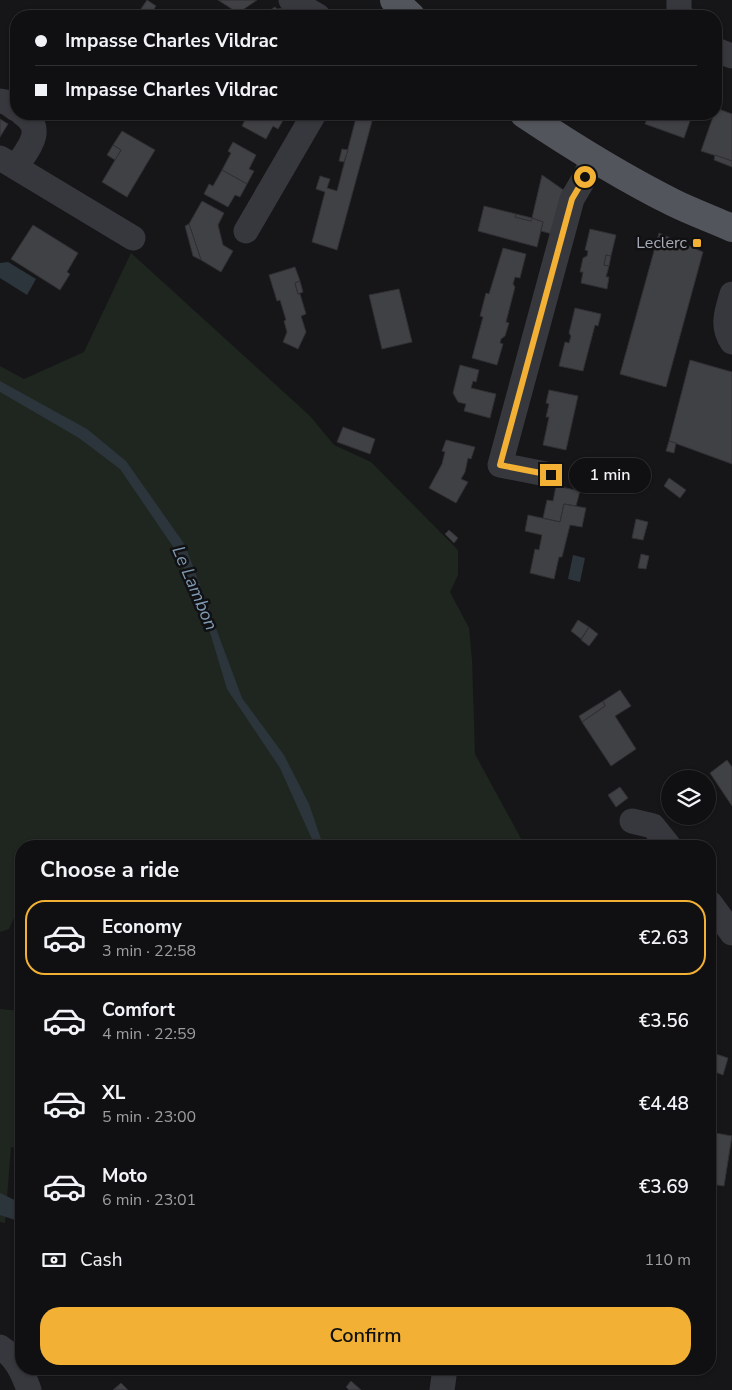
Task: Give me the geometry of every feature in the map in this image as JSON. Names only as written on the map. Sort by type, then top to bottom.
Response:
[{"type":"main road","points":[[394,0],[405,10]]},
{"type":"main road","points":[[533,120],[592,159],[674,203],[732,228]]},
{"type":"street","points":[[292,0],[308,10]]},
{"type":"street","points":[[31,120],[35,127],[34,136],[8,163],[133,238]]},
{"type":"street","points":[[246,231],[311,120]]},
{"type":"street","points":[[551,475],[500,465],[572,199],[585,177],[592,159]]},
{"type":"street","points":[[732,294],[725,320],[726,334],[732,342]]},
{"type":"street","points":[[632,821],[654,826],[664,840]]},
{"type":"street","points":[[716,911],[732,933]]},
{"type":"street","points":[[0,1347],[15,1361]]},
{"type":"street","points":[[23,1375],[30,1390]]},
{"type":"street","points":[[442,1390],[444,1375]]},
{"type":"shaded area","points":[[131,253],[310,416],[334,445],[371,462],[458,550],[458,575],[450,592],[469,628],[475,754],[522,840],[15,840],[15,916],[9,929],[0,932],[0,366],[24,379],[84,352]]},
{"type":"shaded area","points":[[0,1009],[15,1010],[15,1148],[11,1147],[5,1223],[0,1222]]},
{"type":"water","points":[[8,262],[36,279],[27,295],[0,278],[0,263]]},
{"type":"water","name":"Le Lambon","points":[[0,381],[87,429],[126,461],[185,545],[242,698],[284,755],[309,804],[321,840],[312,840],[280,768],[227,689],[206,619],[176,551],[120,469],[79,438],[0,392]]},
{"type":"water","points":[[573,555],[585,558],[580,582],[568,579]]},
{"type":"water","points":[[0,1193],[15,1200],[15,1220],[0,1215]]},
{"type":"building","points":[[147,0],[156,6],[153,10],[141,9]]},
{"type":"building","points":[[218,0],[257,0],[242,10],[233,10]]},
{"type":"building","points":[[275,7],[277,9],[285,8],[284,10],[270,10]]},
{"type":"building","points":[[722,110],[732,114],[732,161],[701,151],[712,120],[722,120]]},
{"type":"building","points":[[0,119],[8,124],[0,137]]},
{"type":"building","points":[[245,120],[283,120],[278,129],[273,126],[266,139],[242,126]]},
{"type":"building","points":[[355,120],[372,120],[337,250],[312,242],[325,192],[316,189],[320,176],[330,179],[327,188],[337,191]]},
{"type":"building","points":[[647,120],[690,120],[684,138],[645,124]]},
{"type":"building","points":[[122,131],[155,150],[127,197],[102,182],[121,150],[113,145]]},
{"type":"building","points":[[233,142],[256,155],[249,169],[254,171],[247,184],[222,170],[231,153],[228,151]]},
{"type":"building","points":[[113,145],[121,150],[115,160],[107,155]]},
{"type":"building","points":[[342,149],[348,150],[344,162],[339,161]]},
{"type":"building","points":[[715,155],[732,161],[732,167],[714,160]]},
{"type":"building","points":[[222,170],[247,184],[240,197],[235,195],[228,207],[204,194],[209,184],[213,186]]},
{"type":"building","points":[[542,175],[565,191],[552,234],[541,231],[543,222],[532,218]]},
{"type":"building","points":[[202,201],[224,213],[218,225],[223,245],[233,251],[221,272],[201,260],[189,224]]},
{"type":"building","points":[[484,206],[516,214],[515,217],[531,221],[532,218],[543,222],[537,247],[478,231]]},
{"type":"building","points":[[516,214],[532,218],[531,221],[515,217]]},
{"type":"building","points":[[189,224],[201,260],[193,256],[185,226]]},
{"type":"building","points":[[33,225],[78,253],[67,272],[70,274],[60,290],[11,259]]},
{"type":"building","points":[[590,229],[616,235],[611,256],[606,255],[604,265],[609,266],[606,277],[609,277],[607,289],[581,283],[583,272],[580,272],[583,258],[587,256],[588,251],[585,250]]},
{"type":"building","points":[[659,233],[703,252],[666,387],[620,374]]},
{"type":"building","points":[[503,248],[526,254],[520,278],[515,277],[513,284],[515,287],[506,322],[509,323],[505,336],[501,339],[500,343],[503,344],[497,365],[472,358],[483,317],[480,316],[486,293],[489,294]]},
{"type":"building","points":[[606,255],[611,256],[609,266],[604,265]]},
{"type":"building","points":[[295,267],[300,281],[295,283],[306,314],[301,316],[306,332],[298,349],[283,342],[287,332],[284,321],[286,320],[280,300],[277,301],[269,275]]},
{"type":"building","points":[[300,281],[303,292],[298,294],[295,283]]},
{"type":"building","points":[[399,289],[412,342],[382,349],[369,295]]},
{"type":"building","points":[[575,308],[601,314],[598,326],[595,325],[583,371],[559,366],[565,342],[569,343],[571,336],[569,333]]},
{"type":"building","points":[[690,360],[732,372],[732,464],[669,441]]},
{"type":"building","points":[[460,365],[479,370],[476,382],[473,381],[471,388],[496,394],[490,418],[464,411],[466,404],[458,402],[453,393]]},
{"type":"building","points":[[549,390],[578,396],[566,450],[543,445],[549,417],[546,417],[549,404],[546,403]]},
{"type":"building","points":[[343,427],[375,439],[370,454],[337,442]]},
{"type":"building","points":[[446,440],[475,447],[471,459],[468,458],[465,472],[461,479],[468,482],[456,503],[429,488],[442,464],[445,452],[442,451]]},
{"type":"building","points":[[669,441],[676,443],[674,453],[666,451]]},
{"type":"building","points":[[669,478],[686,490],[680,498],[664,486]]},
{"type":"building","points":[[556,486],[580,491],[576,506],[564,504],[560,522],[543,518],[547,500],[553,501]]},
{"type":"building","points":[[564,504],[586,508],[582,527],[570,525],[554,579],[530,573],[535,549],[539,550],[542,535],[525,531],[528,515],[560,522]]},
{"type":"building","points":[[636,519],[648,522],[643,540],[632,538]]},
{"type":"building","points":[[449,530],[458,538],[454,543],[445,534]]},
{"type":"building","points":[[641,554],[649,556],[646,569],[638,568]]},
{"type":"building","points":[[578,620],[589,627],[581,639],[571,631]]},
{"type":"building","points":[[589,627],[598,634],[589,646],[581,640]]},
{"type":"building","points":[[620,690],[631,706],[615,716],[636,749],[611,766],[582,722],[605,706],[603,701]]},
{"type":"building","points":[[603,701],[605,706],[582,722],[579,716]]},
{"type":"building","points":[[727,760],[732,767],[732,806],[716,782],[716,770],[714,770]]},
{"type":"building","points":[[620,787],[628,798],[616,807],[608,795]]},
{"type":"building","points":[[716,1054],[728,1058],[723,1075],[716,1072]]},
{"type":"building","points":[[716,1133],[732,1136],[724,1186],[716,1185]]},
{"type":"building","points":[[351,1381],[361,1390],[349,1390],[346,1387]]},
{"type":"building","points":[[121,1383],[128,1390],[113,1390]]},
{"type":"place","name":"Leclerc","points":[[697,243]]},
{"type":"route","points":[[551,475],[500,465],[538,318],[572,199],[585,177]]}]
